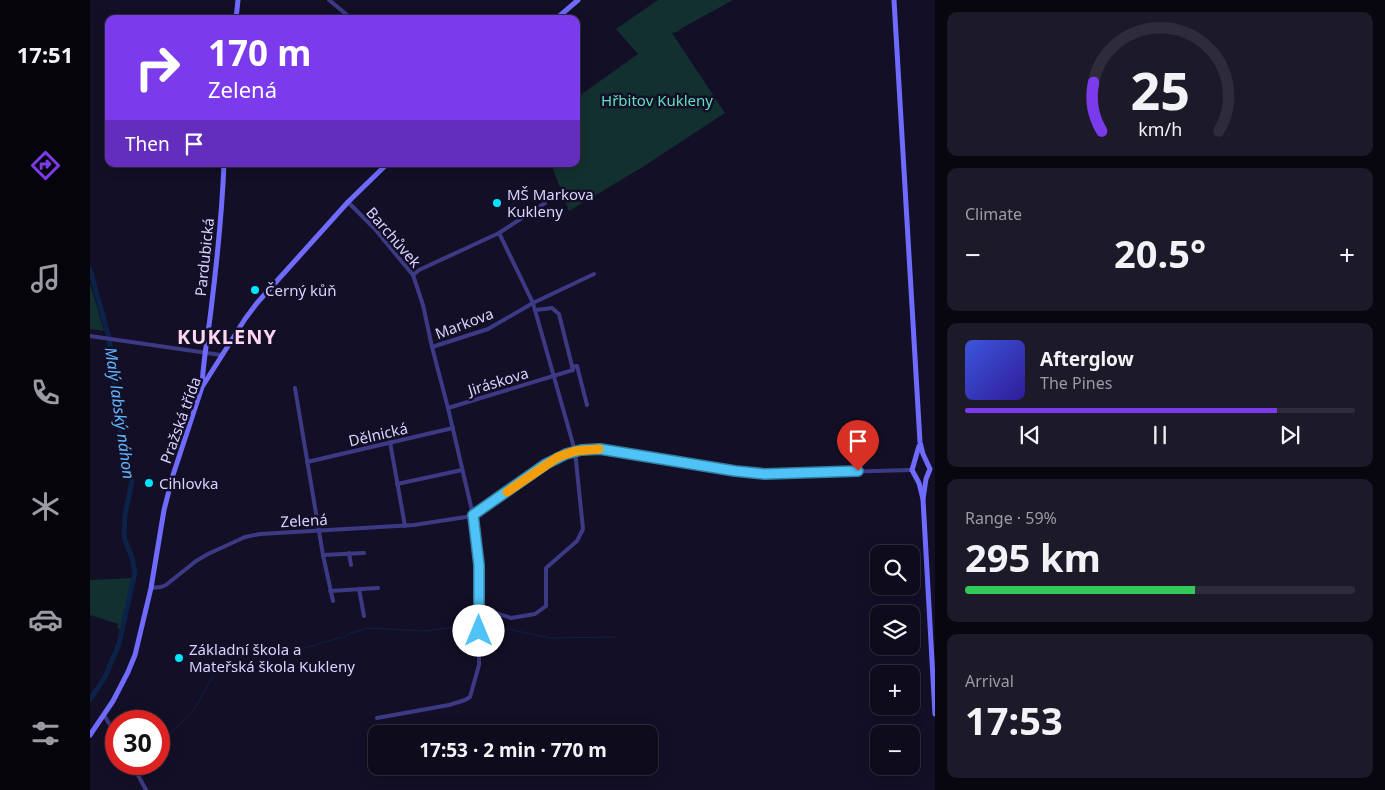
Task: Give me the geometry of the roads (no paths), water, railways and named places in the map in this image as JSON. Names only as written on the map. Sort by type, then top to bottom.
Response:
[{"type":"street","points":[[236,15],[238,0]]},
{"type":"street","points":[[329,0],[347,15]]},
{"type":"street","points":[[561,15],[578,0]]},
{"type":"street","points":[[894,0],[920,442],[914,470],[923,499],[935,714]]},
{"type":"street","name":"Pardubická","points":[[202,387],[220,232],[224,167]]},
{"type":"street","name":"Pražská třída","points":[[90,735],[104,715],[128,672],[135,655],[151,588],[164,510],[173,475],[202,387],[257,303],[348,202],[384,167]]},
{"type":"street","name":"Barchůvek","points":[[348,202],[374,228],[413,275],[423,305],[433,349]]},
{"type":"street","points":[[413,275],[419,270],[499,234],[545,203]]},
{"type":"street","points":[[480,608],[511,618],[535,614],[546,606],[546,568],[577,541],[583,529],[575,451],[536,310],[499,234]]},
{"type":"street","name":"Markova","points":[[433,349],[488,329],[533,303],[594,274]]},
{"type":"street","points":[[536,310],[552,308],[558,314],[573,370],[554,376]]},
{"type":"street","points":[[90,336],[221,356]]},
{"type":"street","points":[[377,718],[460,703],[470,697],[479,665],[479,565],[473,515],[433,349]]},
{"type":"street","points":[[572,367],[577,366],[587,405]]},
{"type":"street","name":"Jiráskova","points":[[448,408],[554,376]]},
{"type":"street","points":[[295,388],[323,555],[333,601]]},
{"type":"street","name":"Dělnická","points":[[308,462],[453,428]]},
{"type":"street","points":[[390,442],[405,526]]},
{"type":"street","points":[[920,442],[926,462],[931,470],[923,499]]},
{"type":"street","name":"Zelená","points":[[151,588],[163,586],[202,557],[245,537],[260,534],[405,526],[460,519],[473,515],[546,464],[575,451],[600,449],[725,470],[765,474],[914,470]]},
{"type":"street","points":[[914,470],[921,461],[926,462]]},
{"type":"street","points":[[397,484],[462,470]]},
{"type":"street","points":[[914,470],[922,478],[931,470]]},
{"type":"street","points":[[323,555],[364,552]]},
{"type":"street","points":[[349,554],[350,565]]},
{"type":"street","points":[[330,591],[378,588]]},
{"type":"street","points":[[359,589],[364,616]]},
{"type":"street","points":[[138,775],[146,790]]},
{"type":"waterway","name":"Malý labský náhon","points":[[90,269],[109,338],[122,448],[132,481],[125,515],[124,537],[135,572],[119,644],[105,677],[90,700]]},
{"type":"waterway","points":[[346,635],[367,628],[423,631],[477,625]]},
{"type":"waterway","points":[[481,625],[551,638],[617,637]]},
{"type":"waterway","points":[[170,733],[195,708],[213,676],[220,671],[244,666],[342,637]]},
{"type":"place","name":"MŠ Markova Kukleny","points":[[497,203]]},
{"type":"place","name":"Černý kůň","points":[[255,290]]},
{"type":"place","name":"Cihlovka","points":[[149,483]]},
{"type":"place","name":"Základní škola a Mateřská škola Kukleny","points":[[179,658]]},
{"type":"district","name":"KUKLENY","points":[[227,336]]},
{"type":"park label","name":"Hřbitov Kukleny","points":[[657,100]]}]
